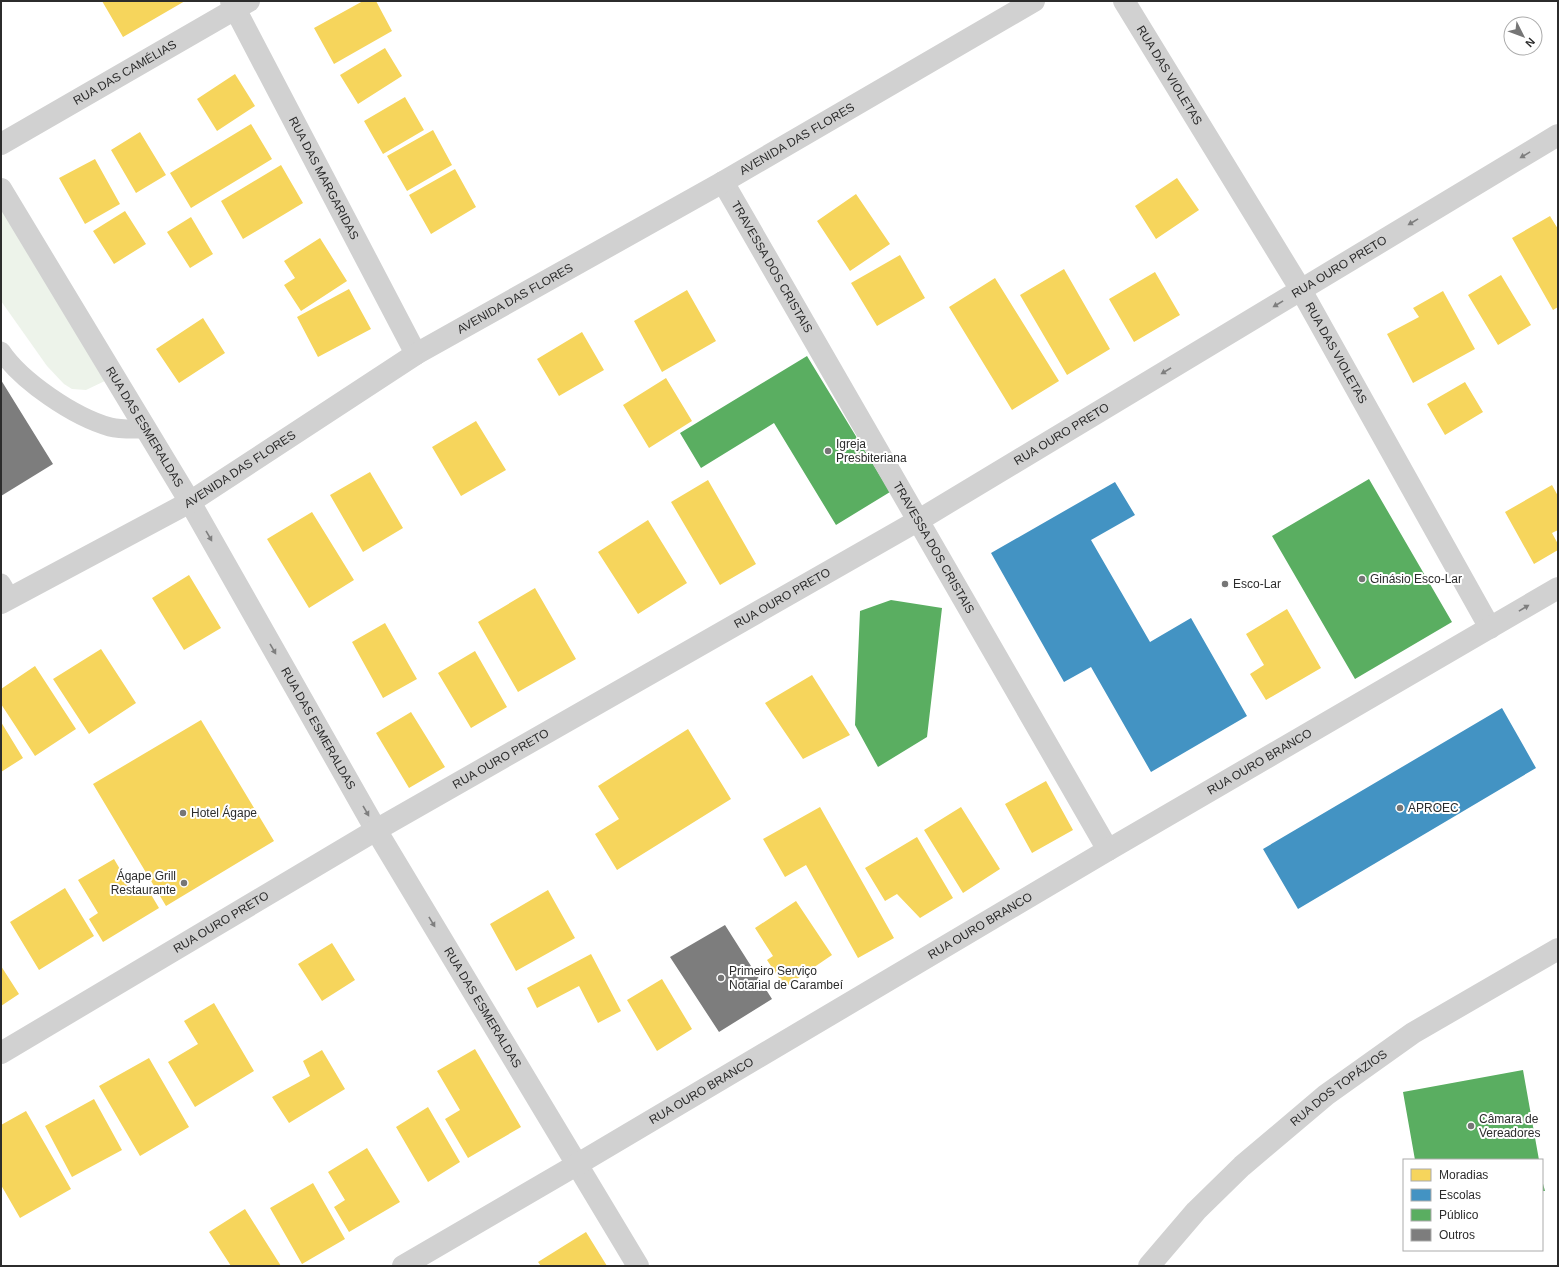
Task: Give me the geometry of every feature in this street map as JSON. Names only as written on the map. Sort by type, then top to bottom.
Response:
[{"type":"street","name":"AVENIDA DAS FLORES","points":[[4,595],[190,502],[416,354],[723,182],[1034,1]]},
{"type":"street","name":"RUA DAS VIOLETAS","points":[[1124,1],[1301,290],[1490,628]]},
{"type":"street","name":"RUA DAS CAMÉLIAS","points":[[1,144],[239,4]]},
{"type":"street","name":"RUA DAS MARGARIDAS","points":[[239,4],[416,354]]},
{"type":"street","name":"RUA OURO PRETO","points":[[1,1053],[376,830],[919,520],[1558,135]]},
{"type":"street","name":"TRAVESSA DOS CRISTAIS","points":[[723,182],[1108,850]]},
{"type":"street","name":"RUA DAS ESMERALDAS","points":[[1,189],[190,502],[376,830],[638,1266]]},
{"type":"street","name":"RUA OURO BRANCO","points":[[403,1266],[1108,850],[1558,588]]},
{"type":"street","name":"RUA DOS TOPÁZIOS","points":[[1149,1266],[1196,1211],[1242,1166],[1326,1095],[1413,1033],[1558,949]]},
{"type":"lane","points":[[1,351],[9,362],[32,383],[51,397],[90,420],[111,428],[146,429]]},
{"type":"shaded area","points":[[1,197],[109,379],[86,390],[72,389],[64,384],[47,366],[1,301]]},
{"type":"building: Moradias","points":[[102,1],[185,1],[123,37]]},
{"type":"building: Moradias","points":[[363,1],[376,1],[392,31],[334,64],[314,28]]},
{"type":"building: Moradias","points":[[385,48],[402,76],[358,104],[340,75]]},
{"type":"building: Moradias","points":[[235,74],[255,106],[217,131],[197,99]]},
{"type":"building: Moradias","points":[[405,97],[424,130],[383,154],[364,121]]},
{"type":"building: Moradias","points":[[251,124],[272,159],[191,208],[170,173]]},
{"type":"building: Moradias","points":[[433,130],[452,165],[407,191],[387,156]]},
{"type":"building: Moradias","points":[[140,132],[166,175],[136,193],[111,150]]},
{"type":"building: Moradias","points":[[95,159],[120,204],[85,224],[59,178]]},
{"type":"building: Moradias","points":[[281,165],[303,203],[243,239],[221,201]]},
{"type":"building: Moradias","points":[[455,169],[476,207],[431,234],[409,195]]},
{"type":"building: Moradias","points":[[1177,178],[1199,210],[1156,239],[1135,206]]},
{"type":"building: Moradias","points":[[856,194],[890,244],[850,271],[817,221]]},
{"type":"building: Moradias","points":[[125,211],[146,244],[114,264],[93,231]]},
{"type":"building: Moradias","points":[[1550,216],[1558,229],[1558,307],[1553,310],[1512,238]]},
{"type":"building: Moradias","points":[[191,217],[213,254],[190,268],[167,232]]},
{"type":"building: Moradias","points":[[320,238],[347,281],[301,311],[284,285],[295,278],[284,261]]},
{"type":"building: Moradias","points":[[900,255],[925,298],[877,326],[851,283]]},
{"type":"building: Moradias","points":[[1064,269],[1110,349],[1067,375],[1020,295]]},
{"type":"building: Moradias","points":[[1155,272],[1180,315],[1134,342],[1109,299]]},
{"type":"building: Moradias","points":[[1501,275],[1531,325],[1498,345],[1468,295]]},
{"type":"building: Moradias","points":[[995,278],[1059,381],[1012,410],[949,307]]},
{"type":"building: Moradias","points":[[349,289],[371,329],[318,357],[297,317]]},
{"type":"building: Moradias","points":[[687,290],[716,341],[662,372],[634,321]]},
{"type":"building: Moradias","points":[[1443,291],[1475,349],[1413,383],[1387,334],[1419,317],[1413,308]]},
{"type":"building: Moradias","points":[[203,318],[225,353],[179,383],[156,349]]},
{"type":"building: Moradias","points":[[582,332],[604,370],[559,396],[537,359]]},
{"type":"building: Moradias","points":[[666,378],[692,421],[649,448],[623,405]]},
{"type":"building: Moradias","points":[[1465,382],[1483,412],[1445,435],[1427,404]]},
{"type":"building: Moradias","points":[[476,421],[506,470],[461,496],[432,447]]},
{"type":"building: Moradias","points":[[370,472],[403,528],[363,552],[330,495]]},
{"type":"building: Moradias","points":[[708,480],[756,564],[720,585],[671,502]]},
{"type":"building: Moradias","points":[[1552,485],[1558,496],[1558,530],[1552,533],[1558,544],[1558,550],[1534,564],[1505,512]]},
{"type":"building: Moradias","points":[[312,512],[354,580],[309,608],[267,539]]},
{"type":"building: Moradias","points":[[648,520],[687,583],[638,614],[598,552]]},
{"type":"building: Moradias","points":[[189,575],[221,628],[184,650],[152,598]]},
{"type":"building: Moradias","points":[[535,588],[576,659],[518,692],[478,622]]},
{"type":"building: Moradias","points":[[1287,609],[1321,668],[1266,700],[1250,674],[1264,665],[1246,634]]},
{"type":"building: Moradias","points":[[385,623],[417,679],[383,698],[352,642]]},
{"type":"building: Moradias","points":[[101,649],[136,703],[89,734],[53,679]]},
{"type":"building: Moradias","points":[[475,651],[507,707],[471,728],[438,673]]},
{"type":"building: Moradias","points":[[35,666],[76,729],[35,756],[1,704],[1,689]]},
{"type":"building: Moradias","points":[[812,675],[850,735],[803,759],[765,703]]},
{"type":"building: Moradias","points":[[411,712],[445,767],[409,788],[376,733]]},
{"type":"building: Moradias","name":"Hotel Ágape","points":[[201,720],[274,841],[166,906],[93,784]]},
{"type":"building: Moradias","points":[[1,722],[23,758],[1,772]]},
{"type":"building: Moradias","points":[[688,729],[731,799],[617,870],[595,834],[619,819],[598,786]]},
{"type":"building: Moradias","points":[[1046,781],[1073,830],[1032,853],[1005,804]]},
{"type":"building: Moradias","points":[[820,807],[894,938],[858,958],[806,865],[785,877],[763,839]]},
{"type":"building: Moradias","points":[[961,807],[1000,869],[963,893],[924,830]]},
{"type":"building: Moradias","points":[[917,837],[953,898],[920,918],[897,894],[885,901],[865,868]]},
{"type":"building: Moradias","points":[[114,859],[134,893],[146,886],[159,908],[103,942],[89,919],[98,913],[78,880]]},
{"type":"building: Moradias","points":[[65,888],[94,936],[39,970],[10,922]]},
{"type":"building: Moradias","points":[[548,890],[575,938],[516,971],[490,924]]},
{"type":"building: Moradias","points":[[796,901],[832,955],[785,987],[767,960],[773,956],[755,928]]},
{"type":"building: Moradias","points":[[332,943],[355,980],[322,1001],[298,964]]},
{"type":"building: Moradias","points":[[591,954],[621,1011],[598,1023],[579,986],[537,1008],[527,988]]},
{"type":"building: Moradias","points":[[1,966],[19,994],[1,1006]]},
{"type":"building: Moradias","points":[[662,979],[692,1029],[657,1051],[627,1000]]},
{"type":"building: Moradias","points":[[214,1003],[254,1071],[195,1107],[168,1062],[198,1044],[184,1021]]},
{"type":"building: Moradias","points":[[475,1049],[521,1127],[468,1158],[445,1119],[460,1110],[437,1071]]},
{"type":"building: Moradias","points":[[322,1050],[345,1089],[289,1123],[272,1097],[310,1076],[303,1061]]},
{"type":"building: Moradias","points":[[149,1058],[189,1127],[140,1156],[99,1086]]},
{"type":"building: Moradias","points":[[94,1099],[122,1150],[72,1177],[45,1126]]},
{"type":"building: Moradias","points":[[428,1107],[460,1162],[428,1182],[396,1127]]},
{"type":"building: Moradias","points":[[26,1111],[71,1189],[20,1218],[1,1185],[1,1125]]},
{"type":"building: Moradias","points":[[367,1148],[400,1202],[349,1232],[334,1207],[345,1200],[328,1172]]},
{"type":"building: Moradias","points":[[313,1183],[345,1239],[302,1264],[270,1208]]},
{"type":"building: Moradias","points":[[245,1209],[281,1266],[231,1266],[209,1232]]},
{"type":"building: Moradias","points":[[586,1232],[607,1266],[541,1266],[538,1262]]},
{"type":"building: Escolas","points":[[1115,482],[1135,515],[1091,540],[1150,642],[1191,618],[1247,716],[1151,772],[1091,667],[1064,682],[991,553]]},
{"type":"building: Escolas","name":"APROEC","points":[[1502,708],[1536,768],[1298,909],[1263,849]]},
{"type":"building: Público","name":"Igreja Presbiteriana","points":[[807,356],[890,492],[836,525],[774,423],[701,468],[680,433]]},
{"type":"building: Público","name":"Ginásio Esco-Lar","points":[[1369,479],[1452,622],[1355,679],[1272,536]]},
{"type":"building: Público","points":[[891,600],[942,608],[927,737],[878,767],[855,725],[860,611]]},
{"type":"building: Público","name":"Câmara de Vereadores","points":[[1523,1070],[1539,1159],[1415,1159],[1403,1092]]},
{"type":"building: Outros","points":[[1,380],[53,464],[1,496]]},
{"type":"building: Outros","name":"Primeiro Serviço Notarial de Carambeí","points":[[725,925],[772,999],[719,1032],[670,957]]},
{"type":"place","name":"Igreja Presbiteriana","points":[[828,451]]},
{"type":"place","name":"Ginásio Esco-Lar","points":[[1362,579]]},
{"type":"place","name":"Esco-Lar","points":[[1225,584]]},
{"type":"place","name":"APROEC","points":[[1400,808]]},
{"type":"place","name":"Hotel Ágape","points":[[183,813]]},
{"type":"place","name":"Ágape Grill Restaurante","points":[[184,883]]},
{"type":"place","name":"Primeiro Serviço Notarial de Carambeí","points":[[721,978]]},
{"type":"place","name":"Câmara de Vereadores","points":[[1471,1126]]}]
